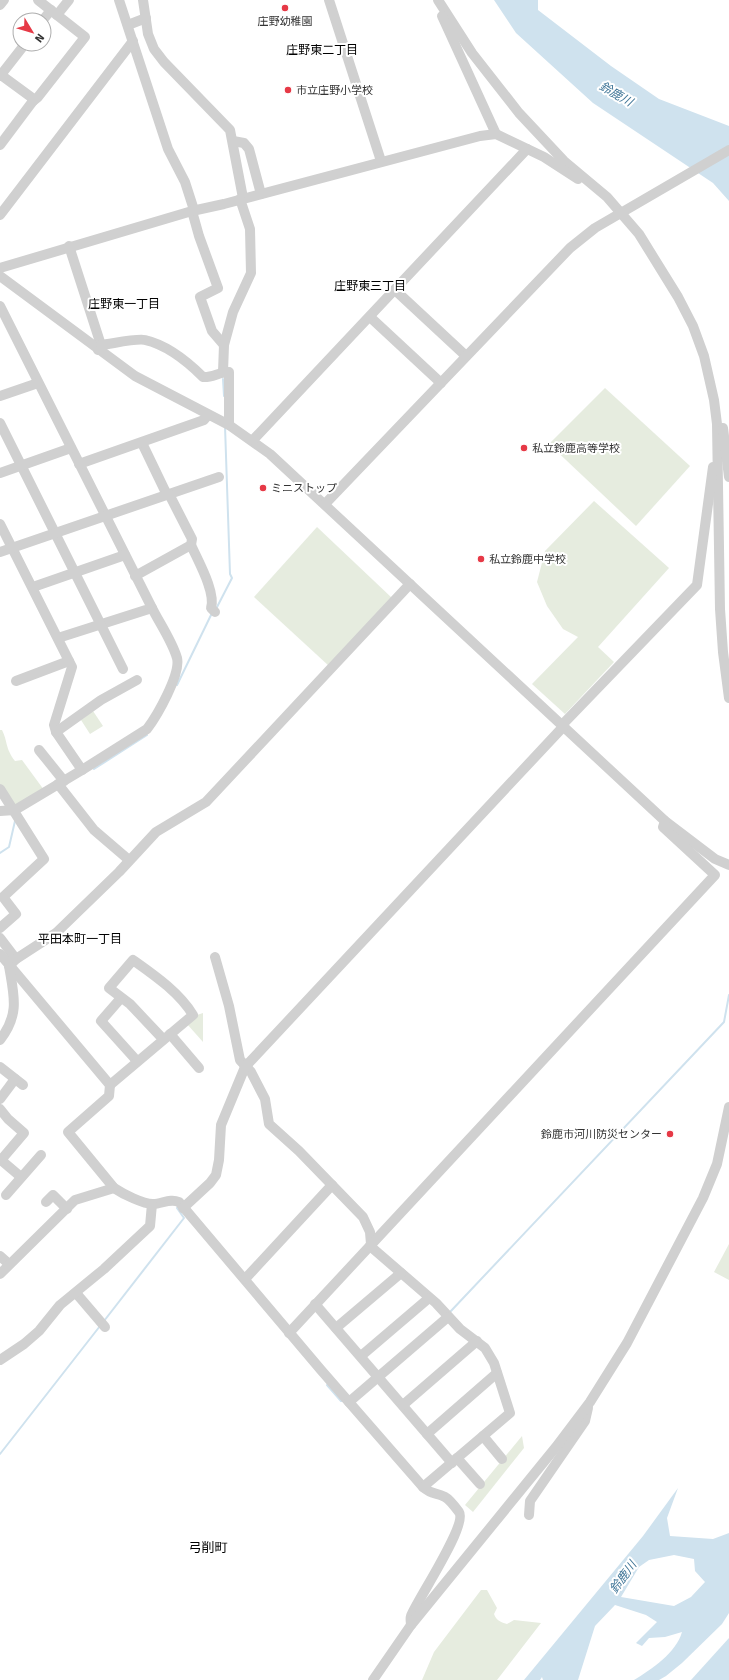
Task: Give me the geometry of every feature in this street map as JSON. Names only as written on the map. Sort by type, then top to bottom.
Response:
[{"type":"street","points":[[0,5],[4,0]]},
{"type":"street","points":[[0,145],[33,101],[38,97],[85,37],[38,0]]},
{"type":"street","points":[[54,12],[69,0]]},
{"type":"street","points":[[119,0],[168,148],[185,182],[199,236],[218,288],[200,297],[212,331],[224,345]]},
{"type":"street","points":[[143,0],[148,34],[154,49],[164,62],[227,126],[237,141],[249,149],[261,194]]},
{"type":"street","points":[[329,0],[381,161]]},
{"type":"street","points":[[439,3],[440,13],[496,134]]},
{"type":"street","points":[[439,3],[481,65],[523,118],[564,161],[607,197],[622,212],[640,234],[678,297],[693,326],[704,356],[716,418],[718,445],[720,609],[723,652],[729,698]]},
{"type":"street","points":[[128,25],[146,18]]},
{"type":"street","points":[[0,215],[133,41]]},
{"type":"street","points":[[19,52],[0,75],[31,97],[33,101]]},
{"type":"street","points":[[0,268],[69,246],[193,211],[381,161],[480,136],[496,134],[544,157],[607,197]]},
{"type":"street","points":[[229,425],[224,345],[237,302],[251,273],[250,229],[244,198],[237,141]]},
{"type":"street","points":[[253,440],[527,149]]},
{"type":"street","points":[[325,504],[570,248],[595,228],[729,150]]},
{"type":"street","points":[[69,246],[100,347]]},
{"type":"street","points":[[0,276],[100,347],[144,382],[218,421],[229,425],[253,440],[325,504],[665,821],[715,860],[729,865]]},
{"type":"street","points":[[395,290],[466,356]]},
{"type":"street","points":[[0,306],[3,317],[38,382],[176,658],[174,674],[169,691],[147,729],[61,785],[15,810],[14,813]]},
{"type":"street","points":[[370,317],[440,383]]},
{"type":"street","points":[[100,347],[144,340],[173,353],[191,365],[203,377],[210,377],[226,372]]},
{"type":"street","points":[[0,396],[38,382]]},
{"type":"street","points":[[79,464],[204,420],[208,415]]},
{"type":"street","points":[[716,418],[724,431],[729,477]]},
{"type":"street","points":[[0,423],[123,669]]},
{"type":"street","points":[[142,443],[192,539],[191,545],[210,589],[213,610]]},
{"type":"street","points":[[181,1205],[210,1183],[216,1175],[219,1160],[221,1125],[245,1067],[562,726],[697,585],[708,508],[708,491],[715,447],[718,445]]},
{"type":"street","points":[[0,473],[71,448]]},
{"type":"street","points":[[0,552],[219,477]]},
{"type":"street","points":[[0,524],[72,667],[54,725],[56,732],[82,770]]},
{"type":"street","points":[[135,576],[191,545]]},
{"type":"street","points":[[32,587],[125,556]]},
{"type":"street","points":[[13,963],[56,933],[119,872],[156,832],[212,796],[410,584]]},
{"type":"street","points":[[58,638],[152,608]]},
{"type":"street","points":[[16,681],[69,661]]},
{"type":"street","points":[[56,732],[101,700],[136,680]]},
{"type":"street","points":[[39,750],[61,785],[94,830],[129,860]]},
{"type":"street","points":[[0,790],[12,806],[14,813],[44,859],[4,897],[16,914],[0,928]]},
{"type":"street","points":[[0,811],[14,813]]},
{"type":"street","points":[[290,1333],[315,1304],[715,875],[663,827],[665,821]]},
{"type":"street","points":[[0,938],[13,963],[110,1085]]},
{"type":"street","points":[[0,954],[13,963]]},
{"type":"street","points":[[215,957],[229,1006],[240,1060],[251,1072],[265,1099],[268,1121],[272,1128],[294,1146],[363,1217],[370,1232],[371,1245],[448,1317],[478,1342],[488,1353],[505,1393],[510,1413],[423,1487]]},
{"type":"street","points":[[199,1068],[167,1036],[109,988],[133,960],[163,982],[193,1015],[167,1036],[137,1061],[110,1085],[109,1096],[68,1132],[114,1188],[123,1194],[152,1204],[172,1201],[181,1205],[423,1487],[430,1494],[446,1497],[460,1516],[450,1545],[440,1561],[433,1580],[411,1617],[410,1625]]},
{"type":"street","points":[[1,1037],[8,1028],[15,1011],[13,963]]},
{"type":"street","points":[[121,998],[101,1021],[137,1061]]},
{"type":"street","points":[[0,1067],[19,1082],[0,1099]]},
{"type":"street","points":[[373,1680],[410,1625],[556,1447],[590,1402],[631,1336],[703,1198],[716,1164],[729,1107]]},
{"type":"street","points":[[0,1109],[8,1119],[24,1133],[1,1160],[21,1176]]},
{"type":"street","points":[[6,1195],[21,1176],[41,1155]]},
{"type":"street","points":[[244,1279],[332,1185]]},
{"type":"street","points":[[0,1274],[75,1200],[114,1188]]},
{"type":"street","points":[[46,1202],[53,1196],[67,1209]]},
{"type":"street","points":[[0,1360],[39,1332],[60,1306],[150,1226],[152,1204]]},
{"type":"street","points":[[0,1256],[9,1264]]},
{"type":"street","points":[[336,1328],[401,1273]]},
{"type":"street","points":[[76,1293],[103,1324]]},
{"type":"street","points":[[361,1356],[429,1298]]},
{"type":"street","points":[[315,1304],[427,1434],[480,1484]]},
{"type":"street","points":[[349,1402],[376,1374],[448,1317]]},
{"type":"street","points":[[403,1405],[478,1342]]},
{"type":"street","points":[[427,1434],[497,1374]]},
{"type":"street","points":[[529,1515],[530,1501],[585,1421],[590,1402]]},
{"type":"street","points":[[483,1436],[502,1459]]},
{"type":"shaded area","points":[[605,388],[690,466],[636,526],[549,444]]},
{"type":"shaded area","points":[[594,501],[669,568],[598,647],[614,662],[565,714],[532,684],[578,637],[563,629],[547,606],[537,582],[545,551]]},
{"type":"shaded area","points":[[317,527],[392,598],[329,666],[254,597]]},
{"type":"shaded area","points":[[93,711],[103,726],[90,734],[81,720]]},
{"type":"shaded area","points":[[0,730],[2,730],[4,734],[8,749],[15,761],[22,760],[44,790],[17,806],[0,785]]},
{"type":"shaded area","points":[[203,1013],[203,1042],[187,1024],[197,1015]]},
{"type":"shaded area","points":[[729,1244],[729,1280],[714,1272]]},
{"type":"shaded area","points":[[522,1436],[524,1448],[473,1512],[465,1505]]},
{"type":"shaded area","points":[[481,1590],[487,1590],[497,1608],[494,1614],[500,1622],[507,1624],[514,1620],[541,1623],[497,1680],[422,1680],[434,1652]]},
{"type":"water","name":"鈴鹿川","points":[[494,0],[538,0],[538,10],[611,66],[659,99],[729,126],[729,201],[713,183],[593,103],[516,33]]},
{"type":"water","name":"鈴鹿川","points":[[678,1488],[667,1518],[670,1536],[713,1539],[729,1533],[729,1613],[722,1624],[682,1663],[666,1676],[659,1680],[634,1680],[656,1666],[669,1654],[679,1640],[682,1632],[665,1637],[649,1638],[642,1646],[636,1643],[657,1622],[646,1615],[615,1605],[595,1626],[578,1680],[543,1680],[542,1677],[540,1680],[524,1680],[643,1536]],"holes":[[[674,1555],[694,1559],[695,1571],[705,1582],[691,1597],[674,1606],[621,1597],[639,1567],[649,1560]]]},
{"type":"water","points":[[729,1638],[729,1680],[691,1680]]},
{"type":"waterway","points":[[223,379],[224,396]]},
{"type":"waterway","points":[[216,609],[232,578],[230,574],[225,426]]},
{"type":"waterway","points":[[177,685],[212,613]]},
{"type":"waterway","points":[[94,769],[147,735]]},
{"type":"waterway","points":[[0,853],[9,847],[15,821]]},
{"type":"waterway","points":[[450,1312],[724,1022],[729,995]]},
{"type":"waterway","points":[[104,1321],[184,1218],[177,1208],[179,1207]]},
{"type":"waterway","points":[[0,1454],[100,1326]]},
{"type":"waterway","points":[[327,1385],[341,1401],[343,1401]]},
{"type":"place","name":"庄野幼稚園","points":[[285,8]]},
{"type":"place","name":"市立庄野小学校","points":[[288,90]]},
{"type":"place","name":"私立鈴鹿高等学校","points":[[524,448]]},
{"type":"place","name":"ミニストップ","points":[[263,488]]},
{"type":"place","name":"私立鈴鹿中学校","points":[[481,559]]},
{"type":"place","name":"鈴鹿市河川防災センター","points":[[670,1134]]},
{"type":"district","name":"庄野東二丁目","points":[[322,50]]},
{"type":"district","name":"庄野東三丁目","points":[[370,286]]},
{"type":"district","name":"庄野東一丁目","points":[[124,304]]},
{"type":"district","name":"平田本町一丁目","points":[[80,939]]},
{"type":"district","name":"弓削町","points":[[208,1547]]}]
